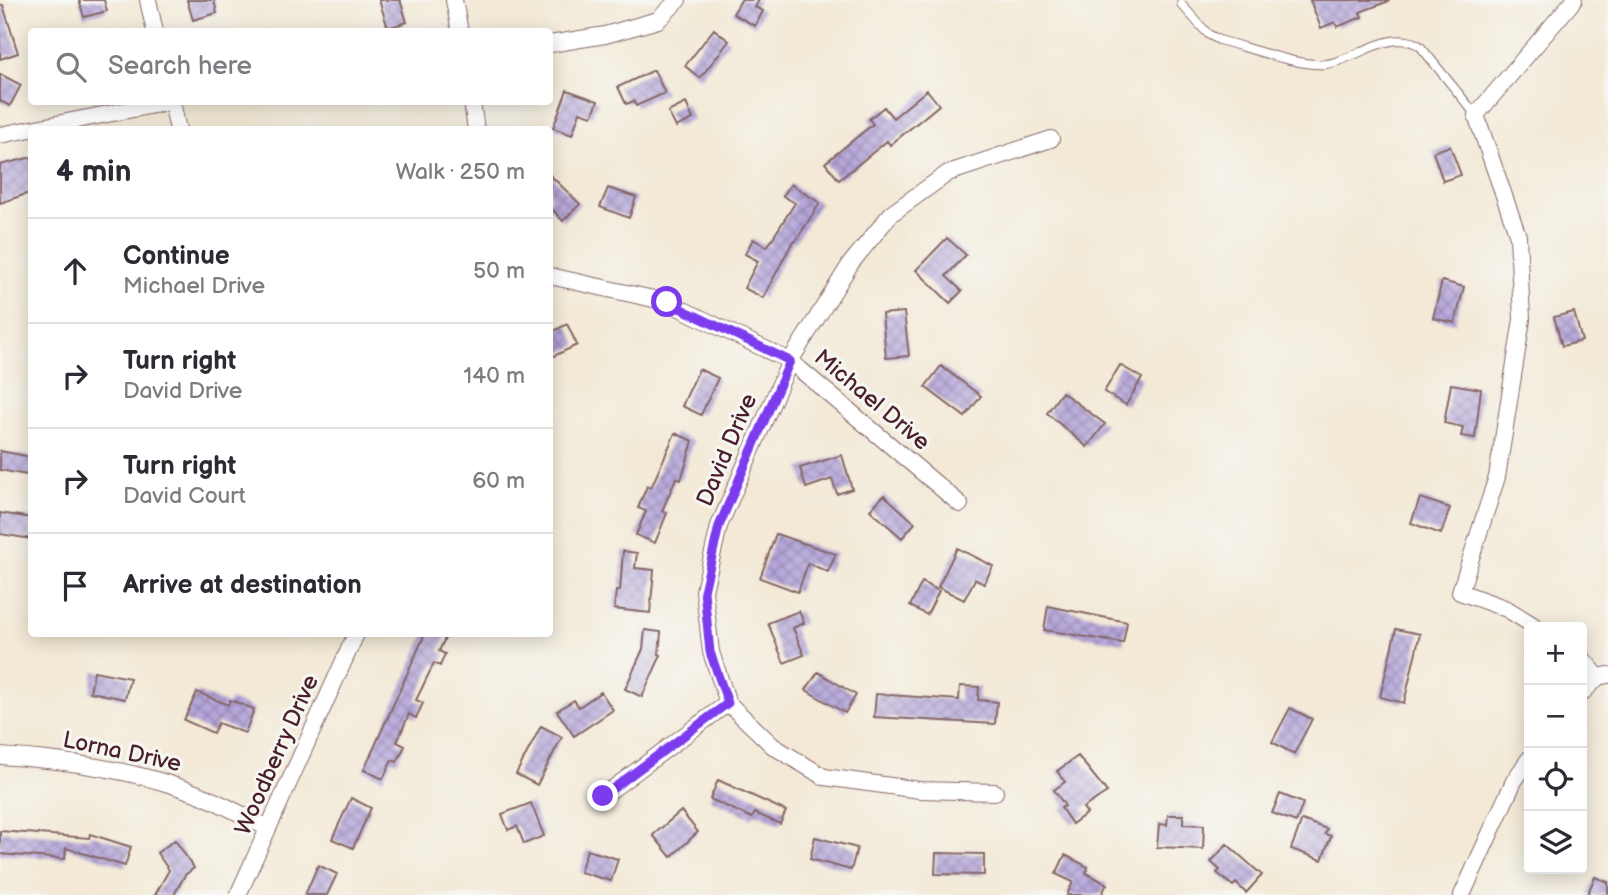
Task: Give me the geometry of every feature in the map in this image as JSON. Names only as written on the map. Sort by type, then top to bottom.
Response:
[{"type":"street","points":[[148,0],[154,28]]},
{"type":"street","points":[[454,0],[459,28]]},
{"type":"street","points":[[553,44],[606,35],[658,20],[678,0]]},
{"type":"street","points":[[1527,622],[1507,610],[1460,592],[1497,477],[1522,319],[1518,236],[1476,115],[1574,0]]},
{"type":"street","points":[[46,126],[155,105]]},
{"type":"street","points":[[171,105],[177,126]]},
{"type":"street","points":[[473,105],[476,126]]},
{"type":"street","points":[[0,135],[28,130]]},
{"type":"street","name":"David Drive","points":[[995,792],[919,790],[824,777],[773,746],[728,703],[710,652],[704,591],[719,526],[790,361],[850,263],[891,214],[948,173],[1051,139]]},
{"type":"street","name":"Michael Drive","points":[[553,277],[667,302],[790,361],[960,504]]},
{"type":"street","name":"Woodberry Drive","points":[[238,895],[355,637]]},
{"type":"street","points":[[1587,662],[1603,676],[1587,689]]},
{"type":"street","points":[[603,796],[728,703]]},
{"type":"street","name":"Lorna Drive","points":[[0,757],[46,759],[148,776],[194,792],[268,828]]},
{"type":"street","points":[[1462,895],[1514,781],[1524,766]]},
{"type":"lane","points":[[1181,4],[1208,34],[1219,40],[1303,63],[1331,63],[1389,41],[1412,41],[1420,46],[1476,115]]},
{"type":"building","points":[[79,0],[104,0],[107,11],[84,17]]},
{"type":"building","points":[[187,0],[214,0],[217,13],[193,20]]},
{"type":"building","points":[[379,0],[400,0],[407,22],[388,28]]},
{"type":"building","points":[[741,0],[759,0],[755,7],[763,11],[755,26],[733,14]]},
{"type":"building","points":[[1310,0],[1389,1],[1360,12],[1362,17],[1337,27],[1335,22],[1321,28]]},
{"type":"building","points":[[0,5],[3,5],[18,53],[0,59]]},
{"type":"building","points":[[714,29],[729,41],[700,78],[685,66]]},
{"type":"building","points":[[654,70],[665,93],[636,106],[634,101],[626,104],[618,87]]},
{"type":"building","points":[[0,74],[21,85],[10,106],[0,101]]},
{"type":"building","points":[[567,90],[598,101],[592,116],[580,112],[572,135],[553,128]]},
{"type":"building","points":[[927,90],[939,105],[890,145],[887,141],[839,180],[825,163],[873,124],[869,119],[884,107],[893,118]]},
{"type":"building","points":[[686,103],[693,119],[676,127],[668,112]]},
{"type":"building","points":[[1450,146],[1461,175],[1443,181],[1433,152]]},
{"type":"building","points":[[28,158],[28,193],[0,203],[0,165]]},
{"type":"building","points":[[553,178],[580,204],[563,221],[553,210]]},
{"type":"building","points":[[791,184],[820,203],[795,242],[793,241],[763,298],[744,288],[758,261],[745,254],[753,239],[767,247],[795,203],[783,196]]},
{"type":"building","points":[[608,188],[636,197],[629,218],[600,207]]},
{"type":"building","points":[[947,238],[966,255],[946,276],[962,291],[950,303],[916,270]]},
{"type":"building","points":[[1442,281],[1464,287],[1455,323],[1433,318]]},
{"type":"building","points":[[904,312],[909,356],[886,358],[882,314]]},
{"type":"building","points":[[1574,312],[1582,341],[1562,346],[1554,317]]},
{"type":"building","points":[[567,324],[577,345],[553,357],[553,331]]},
{"type":"building","points":[[1120,365],[1142,378],[1126,405],[1104,392]]},
{"type":"building","points":[[941,366],[981,396],[965,417],[925,387]]},
{"type":"building","points":[[699,369],[718,378],[701,415],[682,406]]},
{"type":"building","points":[[1451,384],[1481,389],[1475,438],[1461,436],[1463,427],[1444,423]]},
{"type":"building","points":[[1062,392],[1105,424],[1087,447],[1047,413]]},
{"type":"building","points":[[675,433],[693,441],[681,480],[676,478],[662,511],[667,513],[655,543],[636,535],[646,511],[638,508],[647,486],[651,488]]},
{"type":"building","points":[[0,451],[28,456],[28,475],[0,470]]},
{"type":"building","points":[[842,455],[852,489],[837,494],[832,479],[806,488],[800,468]]},
{"type":"building","points":[[884,495],[915,523],[902,538],[870,510]]},
{"type":"building","points":[[1420,498],[1450,508],[1441,534],[1411,523]]},
{"type":"building","points":[[0,513],[28,517],[28,538],[0,534]]},
{"type":"building","points":[[776,534],[836,554],[828,572],[808,563],[798,592],[760,578]]},
{"type":"building","points":[[957,548],[993,566],[984,584],[975,579],[964,600],[938,587]]},
{"type":"building","points":[[623,551],[637,553],[635,568],[654,570],[650,613],[614,609],[616,591],[620,591]]},
{"type":"building","points":[[922,582],[939,591],[927,615],[910,606]]},
{"type":"building","points":[[1048,606],[1127,622],[1123,643],[1044,630]]},
{"type":"building","points":[[799,611],[804,623],[793,628],[804,655],[784,663],[768,623]]},
{"type":"building","points":[[1396,629],[1420,634],[1404,703],[1380,697]]},
{"type":"building","points":[[645,630],[661,632],[661,655],[642,697],[625,689],[643,649]]},
{"type":"building","points":[[424,637],[446,637],[439,651],[445,654],[440,666],[434,663],[416,700],[423,703],[416,718],[409,714],[397,742],[405,746],[397,762],[392,760],[383,779],[364,770]]},
{"type":"building","points":[[94,671],[130,678],[125,699],[90,692]]},
{"type":"building","points":[[818,672],[856,695],[845,713],[806,690]]},
{"type":"building","points":[[960,686],[979,687],[978,700],[997,702],[995,724],[874,717],[876,694],[959,700]]},
{"type":"building","points":[[197,692],[228,705],[230,700],[254,709],[245,733],[218,723],[213,733],[184,720]]},
{"type":"building","points":[[601,692],[613,710],[574,736],[557,711],[574,700],[579,707]]},
{"type":"building","points":[[1290,708],[1312,719],[1294,754],[1272,742]]},
{"type":"building","points":[[541,726],[562,737],[537,785],[516,774]]},
{"type":"building","points":[[1078,756],[1107,792],[1083,808],[1087,813],[1072,824],[1061,808],[1065,806],[1054,790],[1065,782],[1057,771]]},
{"type":"building","points":[[718,780],[786,811],[780,824],[755,813],[752,818],[710,799]]},
{"type":"building","points":[[1280,794],[1303,803],[1296,822],[1272,813]]},
{"type":"building","points":[[351,798],[371,808],[353,848],[332,839]]},
{"type":"building","points":[[531,803],[544,836],[524,844],[517,826],[508,830],[502,814]]},
{"type":"building","points":[[681,811],[698,832],[671,857],[653,835]]},
{"type":"building","points":[[1168,815],[1183,815],[1183,824],[1204,825],[1203,849],[1157,847],[1159,824],[1167,825]]},
{"type":"building","points":[[1302,820],[1327,829],[1325,834],[1331,836],[1322,860],[1291,849]]},
{"type":"building","points":[[0,831],[89,838],[90,834],[131,847],[125,866],[66,848],[65,859],[0,854]]},
{"type":"building","points":[[815,837],[857,848],[851,870],[810,859]]},
{"type":"building","points":[[175,840],[194,868],[185,875],[174,895],[155,895],[169,870],[157,853]]},
{"type":"building","points":[[1227,844],[1262,875],[1246,893],[1236,883],[1233,886],[1217,873],[1220,870],[1211,862]]},
{"type":"building","points":[[587,850],[618,859],[611,881],[580,872]]},
{"type":"building","points":[[936,853],[984,854],[984,875],[935,874]]},
{"type":"building","points":[[1065,855],[1088,867],[1086,873],[1107,884],[1101,895],[1067,895],[1073,882],[1056,874]]},
{"type":"building","points":[[318,865],[337,874],[327,895],[305,895]]},
{"type":"building","points":[[1595,877],[1608,882],[1608,895],[1587,895]]},
{"type":"route","points":[[603,796],[728,703],[710,652],[704,591],[719,526],[790,361],[667,302]]}]
